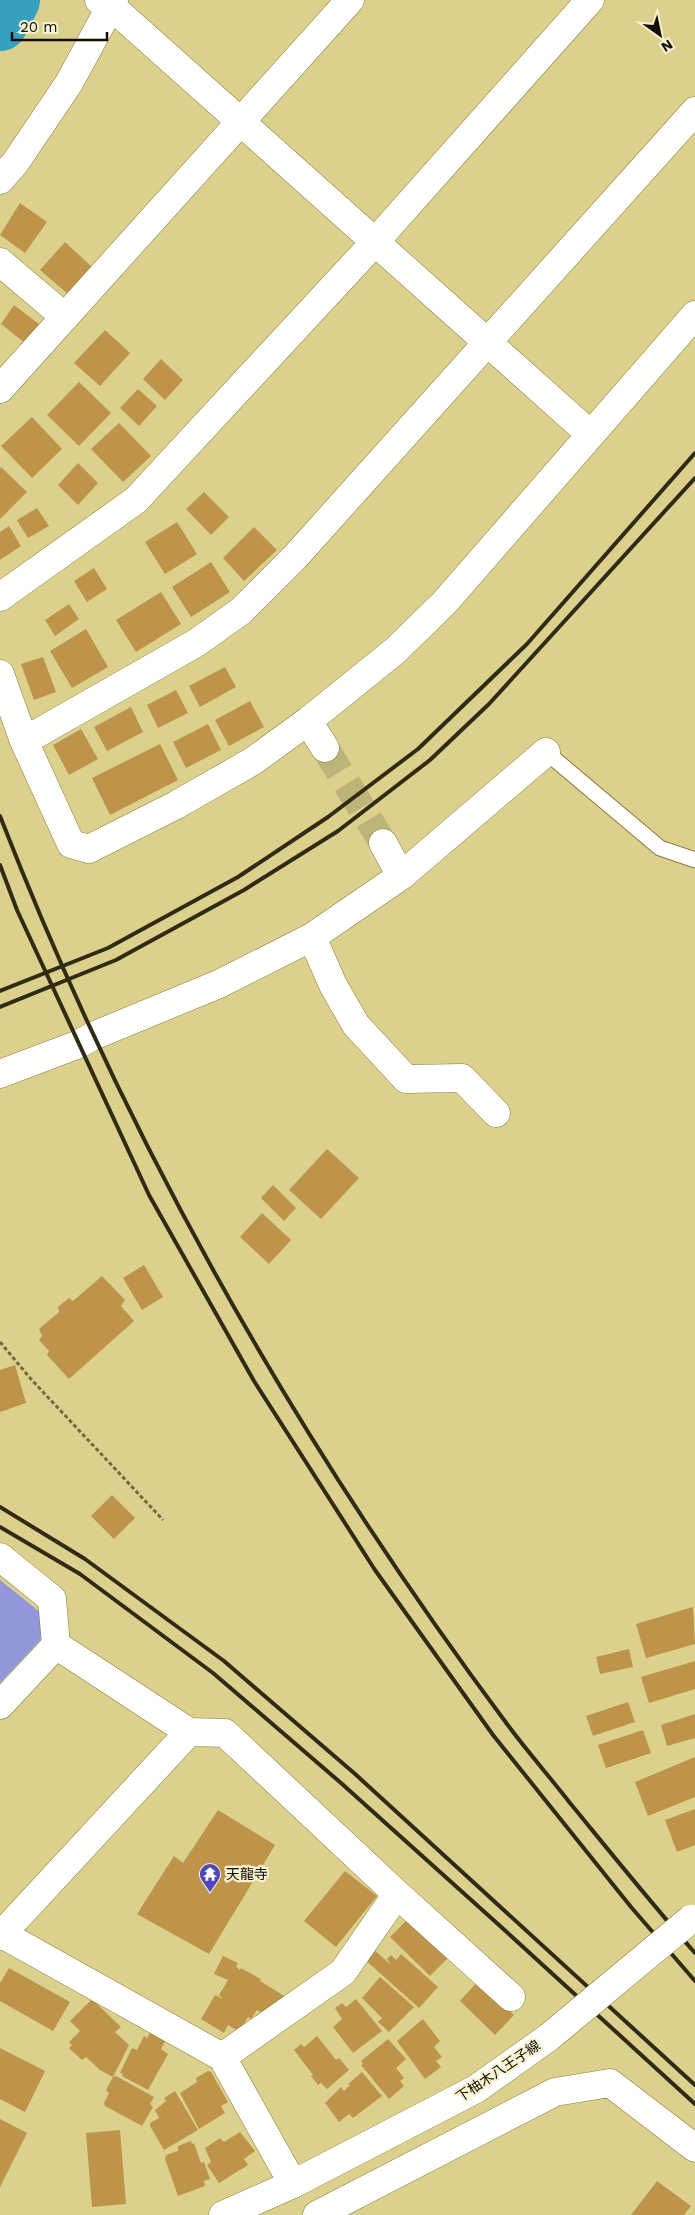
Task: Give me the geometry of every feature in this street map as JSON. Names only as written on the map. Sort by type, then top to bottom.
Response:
[{"type":"street","points":[[0,389],[350,0]]},
{"type":"street","points":[[0,596],[136,500],[375,242],[590,0]]},
{"type":"street","points":[[0,180],[15,163],[69,83],[108,2],[239,122],[590,434]]},
{"type":"street","points":[[24,741],[196,644],[241,611],[295,557],[695,111]]},
{"type":"street","points":[[0,262],[65,317]]},
{"type":"street","points":[[0,674],[24,741],[71,844],[89,849],[176,805],[253,762],[308,721],[396,650],[445,602],[695,315]]},
{"type":"street","points":[[308,721],[325,748]]},
{"type":"street","points":[[0,1074],[79,1044],[93,1036],[219,984],[312,936],[401,876],[546,752]]},
{"type":"street","points":[[383,843],[401,876]]},
{"type":"street","points":[[312,936],[333,985],[356,1025],[406,1079],[462,1078],[496,1113]]},
{"type":"street","points":[[0,1558],[52,1598],[56,1645],[0,1705]]},
{"type":"street","points":[[56,1645],[190,1732],[224,1732],[397,1894],[511,1997]]},
{"type":"street","points":[[190,1732],[1,1935],[222,2057],[293,2184]]},
{"type":"street","points":[[222,2057],[343,1972],[397,1894]]},
{"type":"street","name":"下柚木八王子線","points":[[223,2215],[293,2184],[476,2089],[549,2037],[693,1918]]},
{"type":"street","points":[[317,2215],[555,2092],[610,2083],[695,2148]]},
{"type":"lane","points":[[546,752],[660,848],[695,860]]},
{"type":"path","points":[[0,1342],[30,1378],[164,1520]]},
{"type":"shaded area","points":[[0,1580],[41,1613],[42,1638],[0,1683]]},
{"type":"building","points":[[20,203],[47,222],[25,253],[0,235]]},
{"type":"building","points":[[65,242],[92,267],[68,294],[40,270]]},
{"type":"building","points":[[14,305],[39,324],[25,343],[1,324]]},
{"type":"building","points":[[105,330],[130,353],[100,386],[74,363]]},
{"type":"building","points":[[161,359],[183,380],[165,400],[143,379]]},
{"type":"building","points":[[79,382],[111,413],[79,446],[47,415]]},
{"type":"building","points":[[138,389],[157,406],[139,426],[120,408]]},
{"type":"building","points":[[32,417],[62,449],[32,478],[1,446]]},
{"type":"building","points":[[119,423],[151,456],[123,482],[91,449]]},
{"type":"building","points":[[78,463],[98,483],[78,505],[58,485]]},
{"type":"building","points":[[1,467],[27,492],[0,519],[0,469]]},
{"type":"building","points":[[204,492],[229,517],[211,535],[186,509]]},
{"type":"building","points":[[37,508],[49,526],[28,538],[17,520]]},
{"type":"building","points":[[177,522],[197,554],[165,574],[145,542]]},
{"type":"building","points":[[9,526],[21,546],[0,560],[0,532]]},
{"type":"building","points":[[254,527],[277,550],[244,581],[223,558]]},
{"type":"building","points":[[211,562],[230,592],[191,617],[172,587]]},
{"type":"building","points":[[94,568],[107,589],[87,602],[74,581]]},
{"type":"building","points":[[161,592],[181,624],[136,652],[116,620]]},
{"type":"building","points":[[69,604],[79,619],[55,636],[45,620]]},
{"type":"building","points":[[86,629],[108,667],[72,688],[50,651]]},
{"type":"building","points":[[43,657],[56,692],[34,700],[21,664]]},
{"type":"building","points":[[225,667],[236,687],[200,707],[189,686]]},
{"type":"building","points":[[176,690],[188,713],[158,728],[147,705]]},
{"type":"building","points":[[250,701],[264,727],[229,746],[215,720]]},
{"type":"building","points":[[131,707],[143,732],[107,751],[94,727]]},
{"type":"building","points":[[208,724],[221,750],[186,768],[173,742]]},
{"type":"building","points":[[81,729],[98,759],[69,775],[53,745]]},
{"type":"building","points":[[160,744],[178,780],[110,815],[92,778]]},
{"type":"building","points":[[327,1149],[359,1178],[321,1219],[289,1190]]},
{"type":"building","points":[[273,1185],[296,1208],[284,1221],[261,1198]]},
{"type":"building","points":[[262,1213],[291,1240],[269,1264],[240,1237]]},
{"type":"building","points":[[144,1265],[163,1297],[142,1310],[123,1278]]},
{"type":"building","points":[[102,1276],[125,1300],[121,1306],[134,1321],[69,1379],[47,1355],[49,1351],[39,1340],[42,1336],[39,1329],[59,1312],[58,1307],[69,1298],[73,1301]]},
{"type":"building","points":[[15,1365],[26,1403],[0,1412],[0,1370]]},
{"type":"building","points":[[112,1495],[135,1518],[114,1539],[91,1516]]},
{"type":"building","points":[[693,1607],[695,1644],[646,1658],[636,1624]]},
{"type":"building","points":[[629,1649],[633,1667],[600,1674],[596,1657]]},
{"type":"building","points":[[695,1661],[695,1689],[649,1703],[641,1677]]},
{"type":"building","points":[[628,1702],[635,1722],[593,1736],[586,1716]]},
{"type":"building","points":[[695,1714],[695,1738],[667,1746],[661,1725]]},
{"type":"building","points":[[643,1730],[651,1753],[606,1768],[598,1745]]},
{"type":"building","points":[[695,1757],[695,1797],[648,1816],[635,1782]]},
{"type":"building","points":[[695,1809],[695,1845],[677,1852],[665,1820]]},
{"type":"building","points":[[218,1810],[275,1845],[209,1954],[137,1914],[174,1856],[183,1863]]},
{"type":"building","points":[[345,1871],[377,1896],[336,1947],[304,1921]]},
{"type":"building","points":[[411,1916],[451,1955],[430,1976],[390,1937]]},
{"type":"building","points":[[372,1948],[391,1965],[387,1959],[391,1955],[396,1960],[401,1954],[438,1987],[419,2008],[363,1958]]},
{"type":"building","points":[[223,1956],[238,1963],[236,1967],[240,1970],[241,1968],[261,1979],[260,1981],[286,1997],[264,2014],[257,2010],[251,2019],[248,2017],[240,2032],[228,2025],[224,2033],[201,2019],[215,1995],[223,1999],[219,1995],[228,1980],[214,1974]]},
{"type":"building","points":[[9,1968],[70,2002],[53,2031],[0,2001],[0,1983]]},
{"type":"building","points":[[380,1977],[414,2007],[389,2032],[378,2022],[382,2018],[362,1998]]},
{"type":"building","points":[[478,1981],[514,2015],[495,2035],[460,2001]]},
{"type":"building","points":[[92,1999],[121,2027],[115,2032],[129,2045],[113,2077],[100,2070],[86,2057],[82,2060],[69,2048],[72,2045],[69,2042],[80,2031],[70,2021]]},
{"type":"building","points":[[356,1999],[382,2031],[353,2053],[333,2027],[342,2019],[335,2008],[342,2003],[346,2007]]},
{"type":"building","points":[[423,2019],[440,2041],[434,2047],[442,2057],[436,2061],[441,2067],[425,2079],[397,2041]]},
{"type":"building","points":[[150,2033],[165,2041],[161,2049],[168,2054],[148,2090],[122,2076],[123,2074],[120,2073],[132,2048],[137,2050],[144,2036],[147,2038]]},
{"type":"building","points":[[317,2036],[336,2060],[339,2058],[349,2070],[327,2089],[321,2083],[318,2085],[311,2076],[313,2075],[294,2050],[301,2044],[304,2047]]},
{"type":"building","points":[[388,2039],[406,2059],[396,2068],[404,2078],[400,2081],[404,2086],[389,2099],[361,2065],[363,2064],[361,2061]]},
{"type":"building","points":[[0,2048],[45,2071],[25,2112],[0,2099]]},
{"type":"building","points":[[208,2071],[211,2072],[228,2102],[221,2106],[225,2113],[199,2129],[180,2093],[197,2082],[196,2078]]},
{"type":"building","points":[[362,2072],[382,2096],[353,2118],[349,2114],[339,2122],[325,2103],[341,2087],[344,2091],[350,2085],[348,2084]]},
{"type":"building","points":[[116,2076],[154,2097],[150,2104],[153,2107],[142,2126],[105,2106],[104,2103],[109,2093],[106,2090],[113,2077]]},
{"type":"building","points":[[175,2091],[198,2130],[164,2150],[150,2123],[159,2118],[155,2110],[166,2101],[164,2098]]},
{"type":"building","points":[[0,2119],[27,2133],[0,2187]]},
{"type":"building","points":[[120,2130],[126,2204],[92,2207],[86,2133]]},
{"type":"building","points":[[240,2132],[255,2151],[244,2159],[248,2165],[219,2183],[207,2165],[211,2162],[205,2148],[220,2138],[224,2142]]},
{"type":"building","points":[[191,2141],[192,2144],[194,2143],[201,2163],[204,2162],[210,2179],[204,2181],[205,2186],[178,2196],[165,2159],[166,2155],[178,2151],[178,2146]]},
{"type":"building","points":[[657,2181],[691,2206],[684,2215],[631,2215]]},
{"type":"waterway","points":[[0,23],[12,0]]},
{"type":"tunnel","points":[[325,748],[383,843]]},
{"type":"railway","points":[[0,991],[108,948],[238,877],[328,817],[418,749],[527,644],[695,453]]},
{"type":"railway","points":[[0,1007],[116,960],[244,890],[338,831],[430,760],[489,704],[695,478]]},
{"type":"railway","points":[[0,816],[49,937],[103,1055],[161,1172],[223,1287],[288,1400],[358,1510],[431,1618],[507,1724],[616,1860],[695,1953]]},
{"type":"railway","points":[[0,865],[17,910],[149,1195],[254,1381],[375,1570],[493,1735],[631,1907],[695,1981]]},
{"type":"railway","points":[[0,1507],[85,1559],[224,1661],[354,1773],[695,2085]]},
{"type":"railway","points":[[0,1527],[80,1574],[213,1673],[341,1783],[695,2104]]},
{"type":"place","name":"天龍寺","points":[[210,1893]]}]
